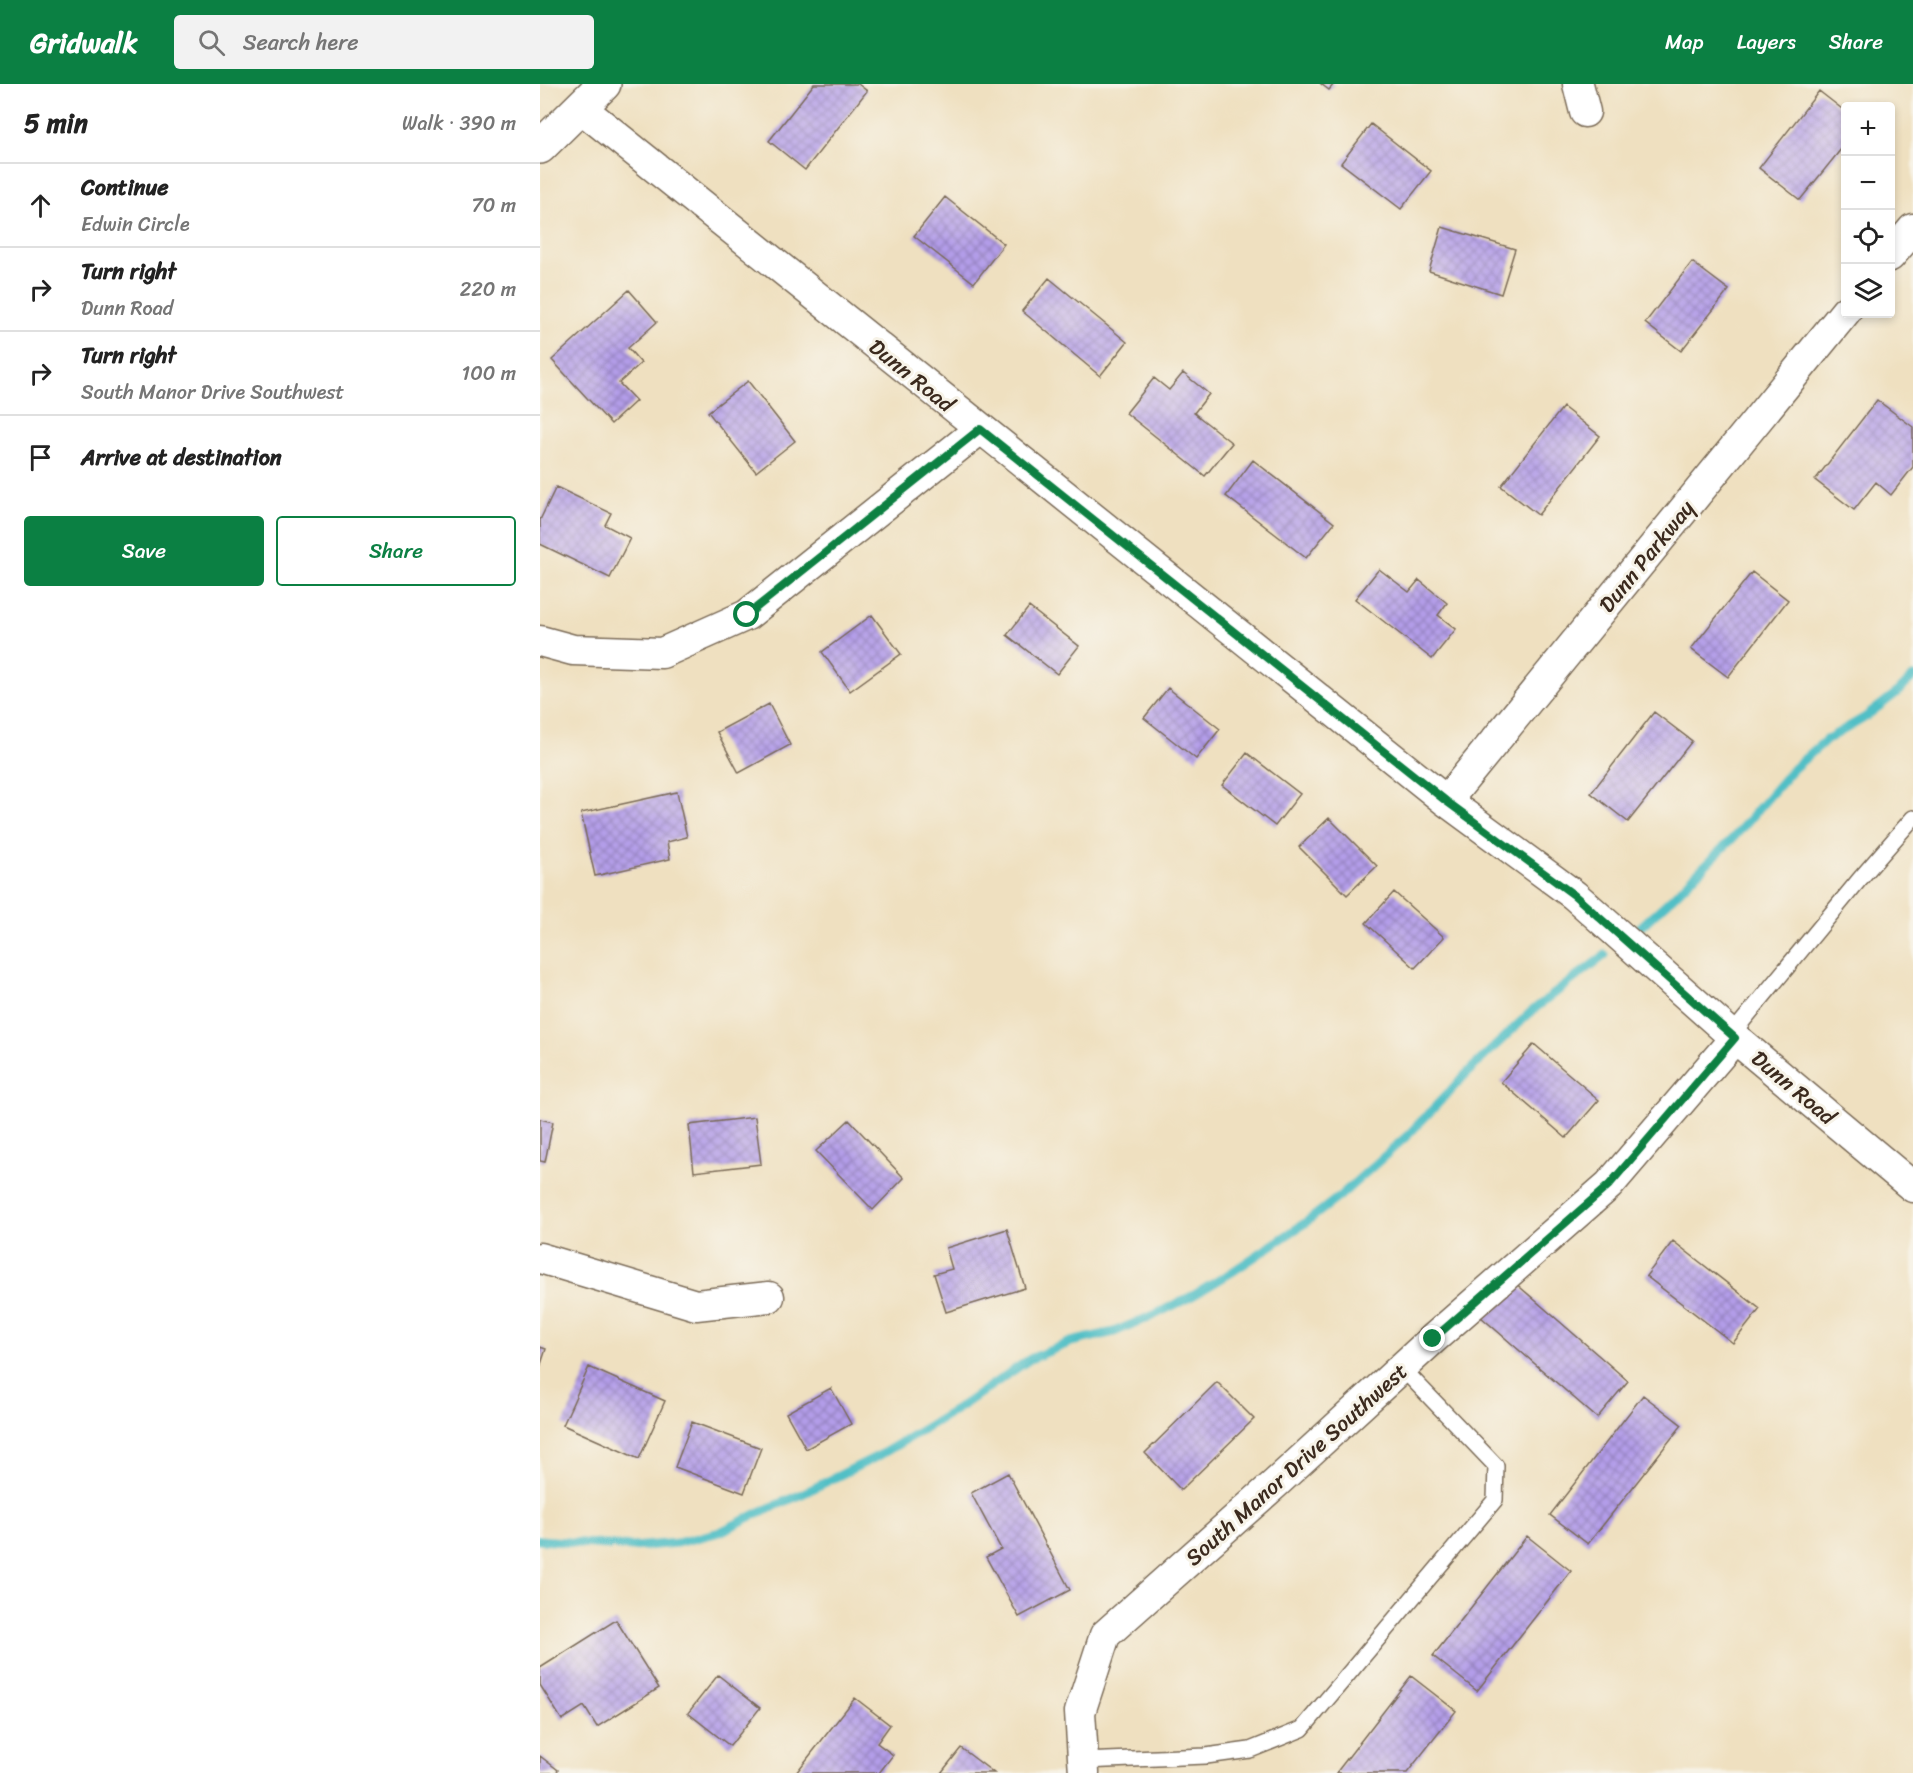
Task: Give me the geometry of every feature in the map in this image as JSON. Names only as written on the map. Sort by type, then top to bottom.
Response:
[{"type":"street","points":[[540,147],[604,84]]},
{"type":"street","name":"Dunn Road","points":[[580,108],[1446,801],[1574,895],[1734,1036],[1913,1187]]},
{"type":"street","points":[[1895,250],[1913,229]]},
{"type":"street","name":"Dunn Parkway","points":[[1446,801],[1841,316]]},
{"type":"street","points":[[540,641],[573,650],[662,653],[747,615],[980,429]]},
{"type":"street","name":"South Manor Drive Southwest","points":[[1083,1767],[1080,1712],[1105,1635],[1609,1185],[1734,1036]]},
{"type":"street","points":[[540,1258],[696,1305],[769,1297]]},
{"type":"lane","points":[[1734,1036],[1859,880],[1913,818]]},
{"type":"lane","points":[[1083,1767],[1250,1750],[1302,1729],[1495,1500],[1496,1466],[1402,1368]]},
{"type":"building","points":[[814,84],[858,84],[867,91],[805,170],[769,141]]},
{"type":"building","points":[[1321,84],[1334,84],[1329,90]]},
{"type":"building","points":[[1819,91],[1841,108],[1841,149],[1800,200],[1759,168]]},
{"type":"building","points":[[1371,124],[1431,171],[1401,209],[1341,163]]},
{"type":"building","points":[[945,197],[1004,244],[974,283],[914,236]]},
{"type":"building","points":[[1442,227],[1515,249],[1501,294],[1429,271]]},
{"type":"building","points":[[1692,262],[1729,290],[1681,351],[1645,323]]},
{"type":"building","points":[[1049,278],[1127,342],[1100,376],[1022,311]]},
{"type":"building","points":[[629,290],[657,322],[628,348],[641,363],[619,383],[636,401],[611,424],[552,360]]},
{"type":"building","points":[[1183,373],[1209,394],[1194,413],[1232,443],[1205,476],[1126,413],[1154,378],[1169,390]]},
{"type":"building","points":[[748,381],[795,441],[756,472],[708,412]]},
{"type":"building","points":[[1877,400],[1913,427],[1913,467],[1891,495],[1876,482],[1854,510],[1815,480]]},
{"type":"building","points":[[1563,407],[1600,436],[1538,515],[1501,486]]},
{"type":"building","points":[[1253,460],[1334,523],[1306,558],[1226,496]]},
{"type":"building","points":[[556,487],[611,513],[605,525],[630,538],[610,578],[540,544],[540,520]]},
{"type":"building","points":[[1379,569],[1409,592],[1419,580],[1447,603],[1438,615],[1456,629],[1432,659],[1355,599]]},
{"type":"building","points":[[1752,572],[1788,600],[1728,677],[1691,649]]},
{"type":"building","points":[[1029,607],[1079,646],[1057,674],[1007,635]]},
{"type":"building","points":[[872,615],[901,654],[850,691],[822,652]]},
{"type":"building","points":[[1168,688],[1220,729],[1196,759],[1144,718]]},
{"type":"building","points":[[769,704],[790,745],[739,773],[717,732]]},
{"type":"building","points":[[1654,712],[1692,741],[1628,822],[1591,793]]},
{"type":"building","points":[[1247,753],[1300,794],[1275,826],[1222,785]]},
{"type":"building","points":[[677,792],[687,837],[667,842],[670,859],[595,876],[581,813]]},
{"type":"building","points":[[1329,818],[1377,866],[1347,895],[1299,847]]},
{"type":"building","points":[[1394,892],[1444,937],[1415,968],[1366,923]]},
{"type":"building","points":[[1534,1044],[1599,1100],[1566,1138],[1501,1082]]},
{"type":"building","points":[[755,1117],[761,1164],[694,1172],[689,1125]]},
{"type":"building","points":[[540,1119],[553,1122],[545,1162],[540,1161]]},
{"type":"building","points":[[849,1120],[904,1178],[873,1210],[816,1151]]},
{"type":"building","points":[[1007,1229],[1025,1288],[946,1312],[934,1274],[952,1269],[946,1248]]},
{"type":"building","points":[[1673,1241],[1760,1309],[1733,1343],[1646,1276]]},
{"type":"building","points":[[1513,1281],[1628,1381],[1597,1418],[1481,1317]]},
{"type":"building","points":[[540,1347],[546,1349],[540,1367]]},
{"type":"building","points":[[589,1367],[665,1401],[639,1459],[563,1425]]},
{"type":"building","points":[[1217,1382],[1254,1419],[1181,1490],[1145,1453]]},
{"type":"building","points":[[831,1388],[851,1424],[806,1449],[786,1413]]},
{"type":"building","points":[[1643,1395],[1682,1425],[1588,1544],[1550,1515]]},
{"type":"building","points":[[692,1422],[761,1448],[744,1493],[675,1467]]},
{"type":"building","points":[[1008,1473],[1070,1590],[1019,1617],[986,1557],[1001,1549],[971,1493]]},
{"type":"building","points":[[1527,1536],[1571,1571],[1477,1691],[1433,1656]]},
{"type":"building","points":[[616,1620],[659,1688],[597,1727],[584,1706],[562,1720],[540,1685],[540,1668]]},
{"type":"building","points":[[718,1675],[760,1708],[730,1746],[688,1713]]},
{"type":"building","points":[[1411,1676],[1456,1711],[1407,1773],[1336,1773]]},
{"type":"building","points":[[855,1698],[890,1725],[877,1743],[893,1755],[879,1773],[796,1773]]},
{"type":"building","points":[[961,1748],[994,1773],[941,1773]]},
{"type":"building","points":[[540,1756],[558,1770],[556,1773],[540,1773]]},
{"type":"waterway","points":[[1637,930],[1734,837],[1793,769],[1826,740],[1864,718],[1913,677]]},
{"type":"waterway","points":[[540,1540],[633,1547],[677,1543],[720,1532],[880,1455],[957,1409],[1030,1359],[1071,1342],[1114,1332],[1194,1295],[1305,1223],[1340,1196],[1408,1135],[1468,1072],[1533,1010],[1605,955]]},
{"type":"route","points":[[747,615],[980,429],[1446,801],[1574,895],[1735,1038],[1609,1185],[1433,1339]]}]
